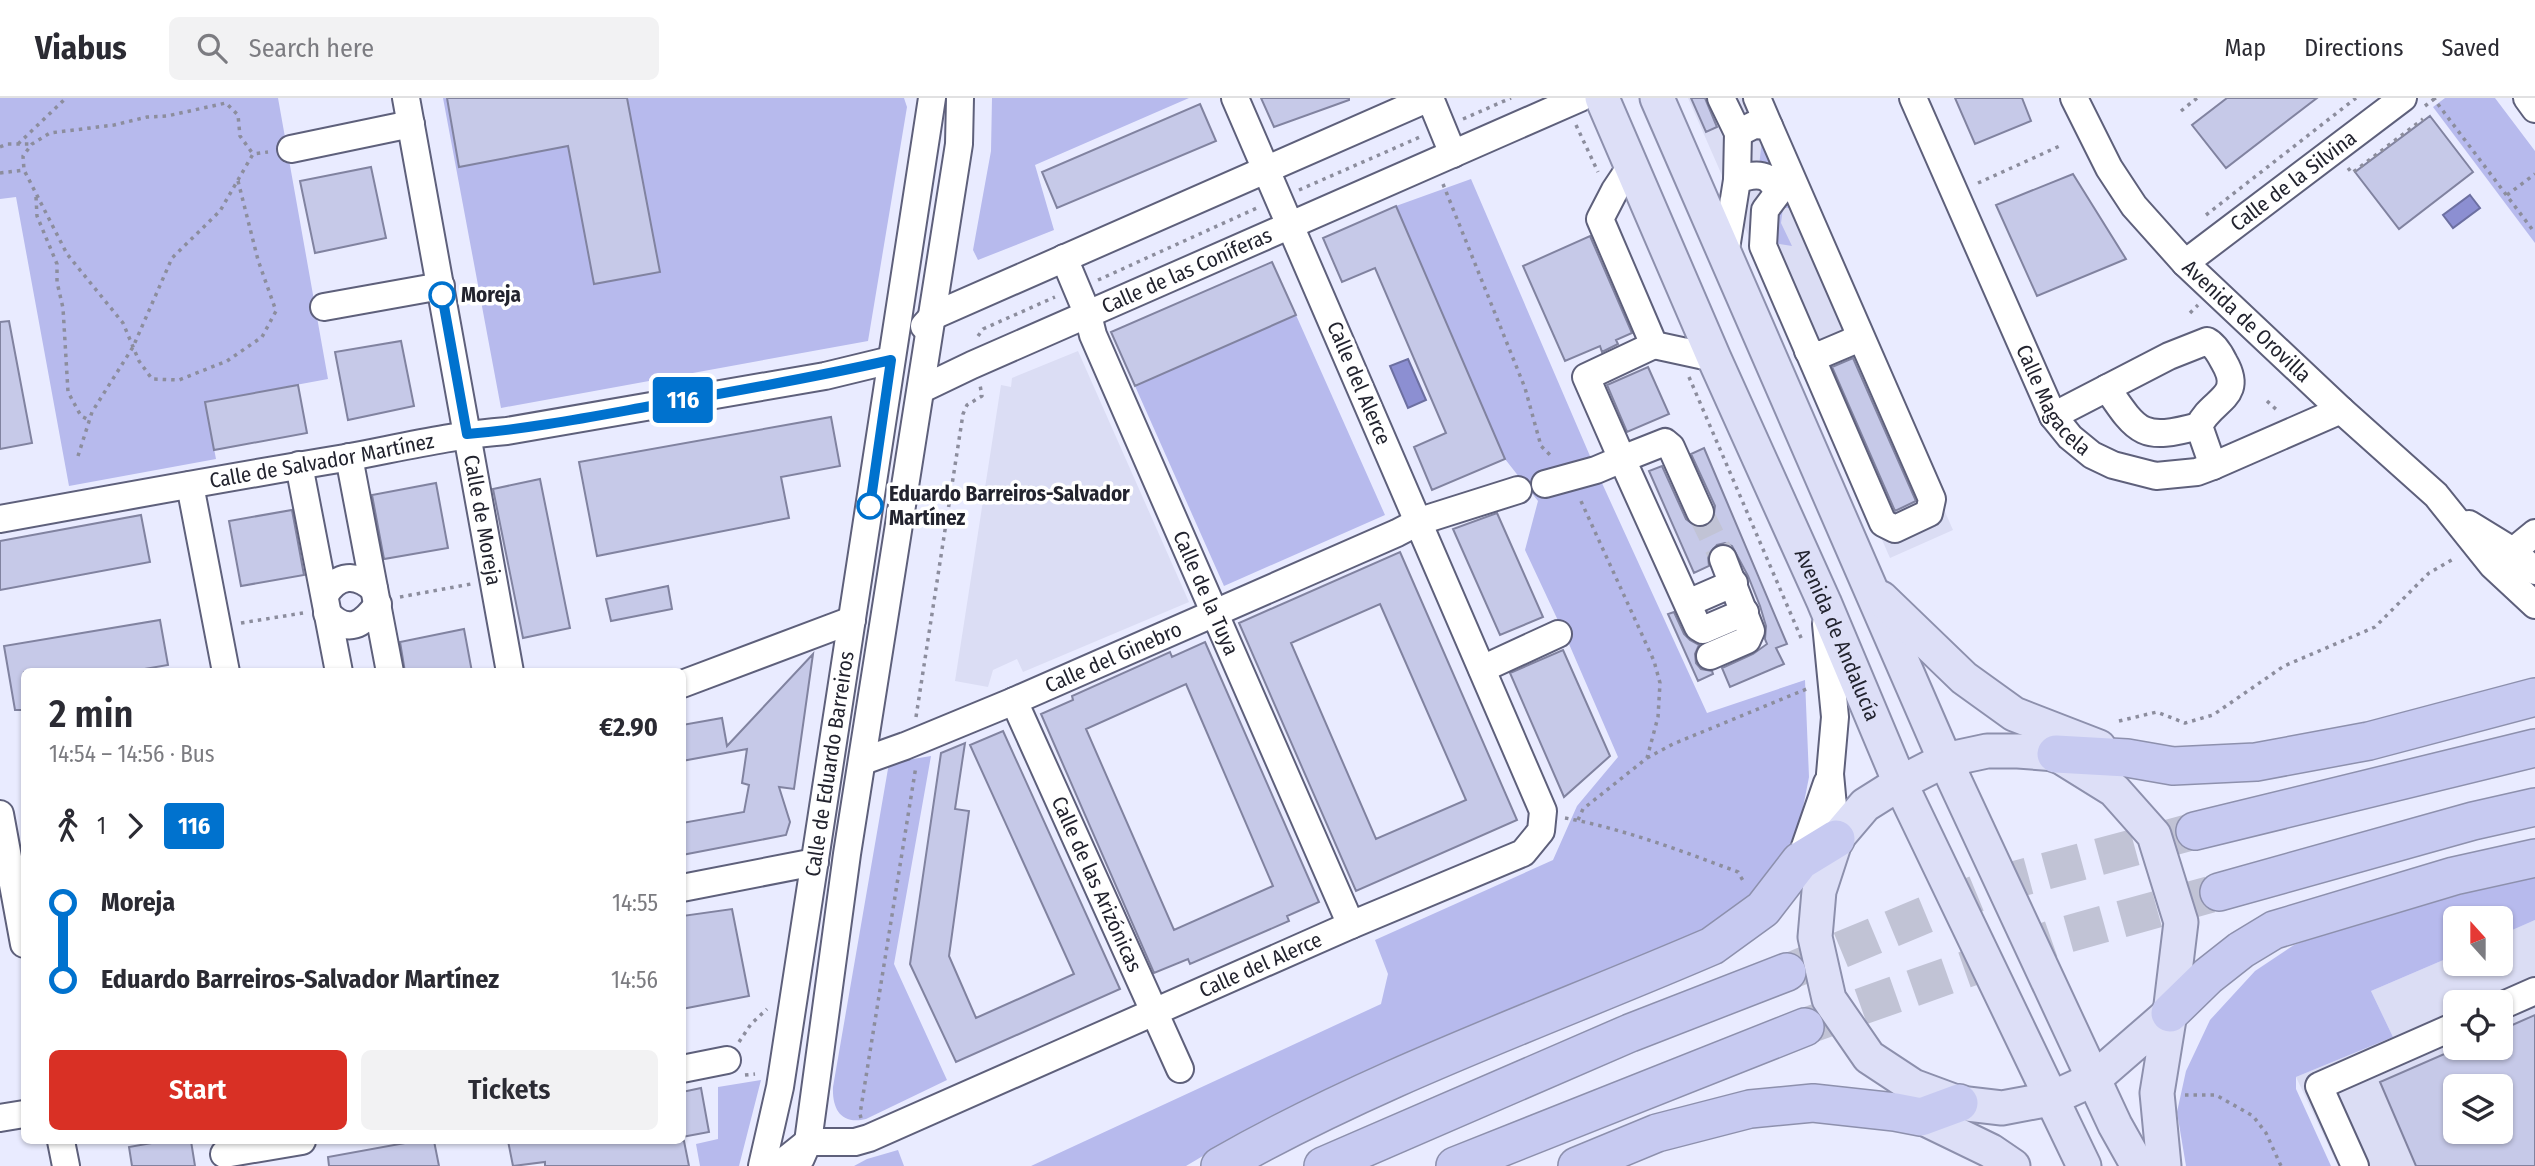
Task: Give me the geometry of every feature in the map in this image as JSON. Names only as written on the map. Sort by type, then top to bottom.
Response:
[{"type":"highway","points":[[2056,754],[2127,758],[2173,766],[2256,762],[2369,741],[2535,697]]},
{"type":"highway","points":[[2195,831],[2535,748]]},
{"type":"highway","points":[[2219,892],[2473,821],[2535,807]]},
{"type":"highway","points":[[1220,1166],[1348,1101],[1712,946],[1763,909],[1800,861],[1836,839]]},
{"type":"highway","points":[[2170,1013],[2208,976],[2241,950],[2274,930],[2454,876],[2535,858]]},
{"type":"highway","points":[[1323,1166],[1630,1033],[1787,972]]},
{"type":"highway","points":[[1455,1166],[1805,1027]]},
{"type":"highway","points":[[1577,1166],[1657,1133],[1750,1109],[1813,1103],[1921,1117],[1959,1103]]},
{"type":"main road","name":"Avenida de Andalucía","points":[[1602,98],[1714,358],[1824,602],[1900,783],[2084,1166]]},
{"type":"main road","points":[[1657,98],[1945,760],[2094,1079],[2138,1166]]},
{"type":"main road","points":[[1869,586],[1964,678],[2014,714],[2127,758]]},
{"type":"main road","points":[[2164,1166],[2158,1093],[2170,1013],[2181,922],[2154,835],[2115,790],[2056,754],[1987,751],[1945,760],[1900,783],[1866,805],[1836,839],[1819,891],[1815,937],[1829,999],[1869,1057],[1913,1086],[1959,1103],[2002,1108],[2050,1099],[2094,1079],[2170,1013]]},
{"type":"main road","points":[[1921,1117],[1991,1151],[2013,1166]]},
{"type":"street","name":"Calle de Eduardo Barreiros","points":[[762,1166],[780,1087],[932,98]]},
{"type":"street","name":"Calle de Eduardo Barreiros","points":[[803,1154],[847,854],[959,144],[960,98]]},
{"type":"street","name":"Calle del Alerce","points":[[803,1154],[869,1138],[1351,925],[1523,853],[1541,831],[1543,811],[1235,98]]},
{"type":"street","points":[[922,389],[891,360],[933,316],[1266,168],[1429,98],[1452,154]]},
{"type":"street","points":[[1721,98],[1738,133],[1737,180],[1725,255]]},
{"type":"street","points":[[1737,180],[1756,175],[1768,177],[1775,184],[1777,194],[1765,210],[1763,247],[1882,523],[1895,528],[1929,513],[1932,499],[1756,98]]},
{"type":"street","name":"Calle Magacela","points":[[1913,98],[2053,416],[2070,438],[2092,455],[2113,465],[2156,476],[2197,472],[2341,410]]},
{"type":"street","name":"Avenida de Orovilla","points":[[2074,98],[2109,168],[2128,196],[2185,263],[2436,495],[2492,565],[2535,605]]},
{"type":"street","name":"Calle de la Silvina","points":[[2185,263],[2403,98]]},
{"type":"street","points":[[2526,98],[2535,109]]},
{"type":"street","name":"Calle de Moreja","points":[[291,149],[408,111],[509,668]]},
{"type":"street","name":"Calle de las Coníferas","points":[[922,389],[1452,154],[1578,111]]},
{"type":"street","points":[[1738,133],[1754,125],[1769,126]]},
{"type":"street","points":[[1631,166],[1600,219],[1665,347]]},
{"type":"street","name":"Calle de la Tuya","points":[[1064,258],[1088,315],[1093,335],[1351,925]]},
{"type":"street","points":[[324,307],[441,286]]},
{"type":"street","points":[[1808,351],[1820,355],[1853,341],[1858,331]]},
{"type":"street","points":[[2053,416],[2169,356],[2207,341],[2213,344],[2232,379],[2230,392],[2202,419],[2199,426],[2213,466]]},
{"type":"street","points":[[1714,358],[1665,347],[1586,377],[1698,627],[1703,630],[1745,612]]},
{"type":"street","name":"Calle de Salvador Martínez","points":[[0,519],[467,434],[532,427],[825,376],[891,360]]},
{"type":"street","points":[[2107,388],[2130,422],[2137,427],[2168,434],[2199,426]]},
{"type":"street","name":"Calle del Ginebro","points":[[863,761],[1014,701],[1420,521],[1518,490],[1518,481],[1528,473],[1557,480],[1596,470],[1665,442],[1671,447],[1700,512]]},
{"type":"street","points":[[349,457],[389,668]]},
{"type":"street","points":[[299,465],[338,668]]},
{"type":"street","points":[[190,485],[225,668]]},
{"type":"street","name":"Avenida de Orovilla","points":[[2455,516],[2513,551],[2535,571]]},
{"type":"street","points":[[2513,551],[2535,533]]},
{"type":"street","points":[[1710,656],[1747,640],[1751,631],[1723,559]]},
{"type":"street","points":[[326,606],[331,585],[344,578],[360,579],[376,598]]},
{"type":"street","points":[[1688,603],[1734,583]]},
{"type":"street","points":[[326,606],[338,621],[353,625],[367,619],[376,598]]},
{"type":"street","points":[[1824,602],[1835,717],[1830,774],[1836,839]]},
{"type":"street","points":[[686,682],[852,620]]},
{"type":"street","points":[[1482,668],[1558,634]]},
{"type":"street","name":"Calle de las Arizónicas","points":[[1014,701],[1180,1069]]},
{"type":"street","points":[[1800,861],[1830,774]]},
{"type":"street","points":[[9,820],[21,919]]},
{"type":"street","points":[[686,887],[815,862]]},
{"type":"street","points":[[2513,1001],[2535,991]]},
{"type":"street","points":[[2355,1166],[2319,1086],[2443,1031]]},
{"type":"street","points":[[686,1069],[735,1068]]},
{"type":"street","points":[[778,1166],[803,1154],[790,1126],[780,1087]]},
{"type":"street","points":[[0,1118],[21,1114]]},
{"type":"street","points":[[62,1144],[66,1166]]},
{"type":"street","points":[[223,1154],[284,1144]]},
{"type":"path","points":[[18,144],[66,98]]},
{"type":"path","points":[[2181,111],[2197,98]]},
{"type":"path","points":[[2200,219],[2356,98]]},
{"type":"path","points":[[2436,98],[2434,99],[2535,233]]},
{"type":"path","points":[[238,181],[258,260],[276,311],[262,337],[227,360],[179,380],[152,379],[139,361],[123,323],[67,254],[24,170],[23,156],[40,137],[63,130],[167,116],[225,101],[238,115],[240,136],[253,153]]},
{"type":"path","points":[[1578,111],[1611,199]]},
{"type":"path","points":[[2346,165],[2351,173],[2423,119]]},
{"type":"path","points":[[0,147],[32,144]]},
{"type":"path","points":[[1978,183],[2062,145]]},
{"type":"path","points":[[253,153],[291,149]]},
{"type":"path","points":[[78,456],[92,412],[133,346],[172,258],[220,211],[253,153]]},
{"type":"path","points":[[0,173],[24,170]]},
{"type":"path","points":[[2507,195],[2535,174]]},
{"type":"path","points":[[1441,180],[1525,388],[1541,446],[1654,661],[1660,683],[1658,717],[1647,758]]},
{"type":"path","points":[[36,195],[37,216],[57,264],[57,282],[63,309],[68,392],[80,416],[89,420]]},
{"type":"path","name":"Avenida de Andalucía","points":[[1665,347],[1803,641]]},
{"type":"path","points":[[916,713],[963,414]]},
{"type":"path","points":[[2119,722],[2157,712],[2185,723],[2213,715],[2284,666],[2375,627],[2428,573],[2460,555]]},
{"type":"path","points":[[376,598],[494,581]]},
{"type":"path","points":[[218,627],[326,606]]},
{"type":"path","points":[[1578,820],[1583,809],[1647,758],[1673,744],[1812,687]]},
{"type":"path","points":[[869,1138],[860,1114],[916,763]]},
{"type":"path","points":[[1560,817],[1578,820],[1738,872],[1749,892]]},
{"type":"path","points":[[735,1068],[755,1074]]},
{"type":"path","points":[[2182,1095],[2216,1095],[2253,1116],[2266,1133],[2280,1166]]},
{"type":"shaded area","points":[[0,98],[278,98],[328,379],[205,402],[216,459],[69,486],[16,197],[0,199]]},
{"type":"shaded area","points":[[443,98],[904,98],[907,107],[868,341],[501,408]]},
{"type":"shaded area","points":[[992,98],[1189,98],[1035,165],[1054,230],[978,260],[973,250],[991,151]]},
{"type":"shaded area","points":[[1688,98],[1763,98],[1953,530],[1890,558]]},
{"type":"shaded area","points":[[2445,98],[2495,98],[2535,151],[2535,243],[2433,107]]},
{"type":"shaded area","points":[[1762,140],[1796,208],[1783,208],[1781,223],[1792,246],[1773,243],[1759,166]]},
{"type":"shaded area","points":[[1471,179],[1596,470],[1707,713],[1805,680],[1809,777],[1801,818],[1783,861],[1744,908],[1686,938],[1218,1147],[1186,1166],[1031,1166],[1381,1004],[1388,974],[1375,940],[1553,860],[1577,806],[1618,757],[1525,550],[1538,501],[1505,459],[1396,206]]},
{"type":"shaded area","points":[[2470,195],[2480,208],[2453,228],[2443,215]]},
{"type":"shaded area","points":[[1296,315],[1385,515],[1224,586],[1135,386]]},
{"type":"shaded area","points":[[1078,351],[1189,602],[1023,672],[1017,659],[993,670],[988,687],[955,681],[1001,385],[1011,387],[1012,378]]},
{"type":"shaded area","points":[[1408,359],[1426,400],[1408,408],[1390,366]]},
{"type":"shaded area","points":[[931,756],[894,964],[947,1080],[866,1119],[850,1120],[836,1108],[833,1087],[889,763]]},
{"type":"shaded area","points":[[2535,874],[2535,920],[2513,930],[2513,906],[2443,906],[2443,960],[2371,991],[2393,1037],[2296,1077],[2296,1089],[2331,1166],[2186,1166],[2177,1112],[2186,1071],[2210,1020],[2255,971],[2294,945],[2340,928]]},
{"type":"shaded area","points":[[2535,920],[2535,1166],[2338,1166],[2296,1077],[2393,1037],[2371,991],[2443,960],[2443,976],[2513,976],[2513,930]]},
{"type":"shaded area","points":[[761,1080],[739,1166],[700,1166],[696,1144],[718,1139],[718,1087]]},
{"type":"shaded area","points":[[898,1150],[904,1166],[854,1166],[867,1159]]},
{"type":"building","points":[[447,98],[627,98],[660,272],[594,284],[568,146],[459,167]]},
{"type":"building","points":[[1261,98],[1349,98],[1349,100],[1274,127]]},
{"type":"building","points":[[1691,98],[1705,98],[1717,127],[1706,132]]},
{"type":"building","points":[[1955,98],[2022,98],[2031,121],[1975,144]]},
{"type":"building","points":[[2227,98],[2317,98],[2226,168],[2192,125]]},
{"type":"building","points":[[1200,104],[1216,141],[1057,208],[1042,172]]},
{"type":"building","points":[[2430,116],[2473,172],[2399,229],[2355,172]]},
{"type":"building","points":[[371,167],[386,238],[315,253],[300,181]]},
{"type":"building","points":[[2073,174],[2126,259],[2037,296],[1996,205]]},
{"type":"building","points":[[1396,206],[1505,459],[1432,490],[1414,447],[1446,433],[1375,268],[1342,282],[1323,238]]},
{"type":"building","points":[[1590,236],[1632,333],[1616,340],[1618,344],[1602,352],[1600,346],[1565,361],[1523,266]]},
{"type":"building","points":[[1272,262],[1296,315],[1135,386],[1111,332]]},
{"type":"building","points":[[9,321],[32,443],[0,449],[0,322]]},
{"type":"building","points":[[401,341],[414,406],[348,420],[335,352]]},
{"type":"building","points":[[1853,358],[1916,501],[1895,511],[1832,367]]},
{"type":"building","points":[[1648,367],[1669,414],[1627,432],[1607,385]]},
{"type":"building","points":[[298,385],[307,433],[214,450],[205,402]]},
{"type":"building","points":[[831,417],[840,466],[781,477],[789,518],[597,556],[579,462]]},
{"type":"building","points":[[1704,448],[1787,644],[1776,648],[1784,664],[1730,687],[1722,668],[1753,654],[1767,644],[1766,626],[1760,606],[1732,546],[1725,543],[1717,545],[1708,556],[1709,566],[1694,573],[1649,471],[1662,466],[1686,519],[1698,528],[1706,527],[1713,521],[1715,506],[1691,454]]},
{"type":"building","points":[[540,479],[570,628],[523,638],[493,489]]},
{"type":"building","points":[[436,483],[448,548],[384,559],[372,495]]},
{"type":"building","points":[[292,510],[304,575],[241,586],[229,521]]},
{"type":"building","points":[[1497,513],[1543,617],[1500,635],[1453,529]]},
{"type":"building","points":[[141,515],[150,562],[0,590],[0,541]]},
{"type":"building","points":[[1400,552],[1517,820],[1356,891],[1239,623]],"holes":[[[1380,604],[1466,800],[1376,839],[1291,643]]]},
{"type":"building","points":[[668,586],[672,609],[611,621],[606,599]]},
{"type":"building","points":[[1674,612],[1684,634],[1699,645],[1695,654],[1696,663],[1701,669],[1712,671],[1713,674],[1698,681],[1668,614]]},
{"type":"building","points":[[160,620],[168,665],[150,668],[21,668],[21,710],[15,710],[4,646]]},
{"type":"building","points":[[464,629],[471,668],[404,668],[400,642]]},
{"type":"building","points":[[1205,642],[1319,902],[1287,916],[1289,921],[1190,964],[1188,959],[1154,973],[1041,714],[1073,700],[1072,696],[1170,652],[1172,657]],"holes":[[[1186,684],[1273,886],[1174,930],[1086,729]]]},
{"type":"building","points":[[1563,650],[1610,756],[1564,797],[1510,673]]},
{"type":"building","points":[[813,654],[794,789],[779,787],[790,822],[786,835],[686,854],[686,822],[744,812],[749,785],[742,783],[747,749],[686,760],[686,724],[722,718],[727,746]]},
{"type":"building","points":[[1003,731],[1120,989],[956,1062],[910,964],[941,753],[965,743],[955,809],[969,811],[949,956],[976,1018],[1074,974],[970,745]]},
{"type":"building","points":[[732,909],[749,996],[686,1008],[686,915]]},
{"type":"building","points":[[2535,1015],[2535,1166],[2416,1166],[2380,1082],[2443,1055],[2443,1060],[2513,1060],[2513,1025]]},
{"type":"building","points":[[701,1088],[709,1132],[686,1136],[686,1091]]},
{"type":"building","points":[[146,1144],[191,1144],[195,1166],[132,1166],[129,1147]]},
{"type":"building","points":[[400,1144],[435,1144],[439,1166],[329,1166],[328,1157]]},
{"type":"building","points":[[509,1144],[685,1144],[689,1166],[545,1166],[545,1162],[513,1166]]},
{"type":"tunnel","points":[[1700,512],[1723,559]]},
{"type":"tunnel","points":[[1790,971],[2002,883],[2195,831]]},
{"type":"tunnel","points":[[1809,1025],[2057,937],[2219,892]]},
{"type":"bus line","name":"116","points":[[442,295],[467,434],[507,431],[825,376],[891,360],[870,506]]},
{"type":"place","name":"Moreja","points":[[442,295]]},
{"type":"place","name":"Eduardo Barreiros-Salvador Martínez","points":[[870,506]]}]
